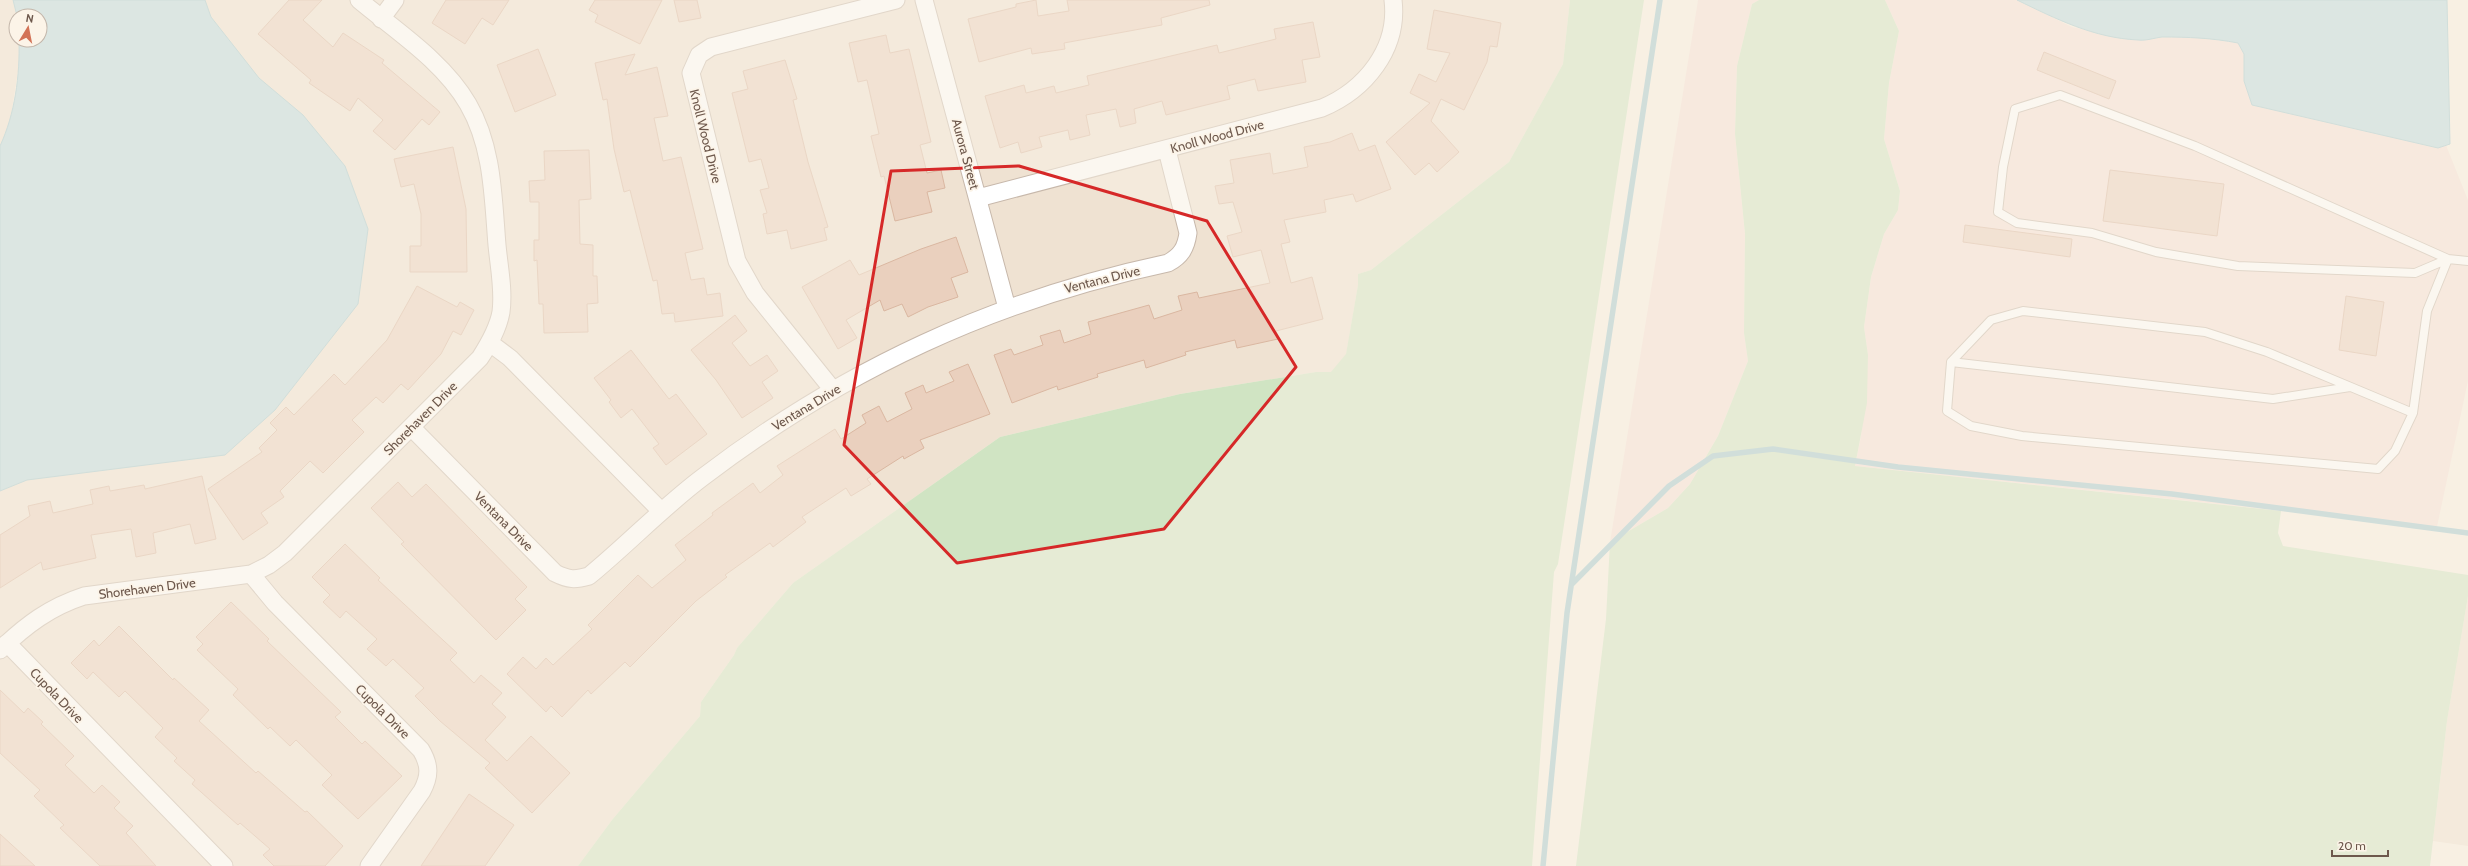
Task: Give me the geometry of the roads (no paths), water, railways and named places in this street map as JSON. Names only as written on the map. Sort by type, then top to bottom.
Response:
[{"type":"street","name":"Shorehaven Drive","points":[[4,647],[27,625],[45,612],[84,596],[251,574],[269,565],[285,553],[480,358],[490,343],[500,314],[502,297],[490,169],[480,128],[468,104],[452,81],[359,0]]},
{"type":"street","points":[[380,18],[395,0]]},
{"type":"street","name":"Knoll Wood Drive","points":[[833,390],[755,293],[737,261],[691,73],[699,55],[711,47],[896,0]]},
{"type":"street","name":"Aurora Street","points":[[924,0],[1007,308]]},
{"type":"street","name":"Knoll Wood Drive","points":[[978,198],[1167,150],[1322,108],[1352,92],[1364,81],[1384,54],[1393,22],[1393,0]]},
{"type":"street","name":"Ventana Drive","points":[[411,427],[556,573],[568,579],[577,580],[589,576],[661,511],[758,437],[833,390],[902,353],[957,327],[1060,290],[1168,263],[1177,258],[1187,243],[1188,233],[1167,150]]},
{"type":"street","points":[[490,343],[510,358],[661,511]]},
{"type":"street","name":"Cupola Drive","points":[[251,574],[275,603],[422,750],[427,760],[429,771],[427,782],[422,792],[369,866]]},
{"type":"street","name":"Cupola Drive","points":[[4,647],[224,866]]},
{"type":"lane","points":[[2448,259],[2415,274],[2238,266],[2156,252],[2092,233],[2017,224],[1998,212],[2003,168],[2015,109],[2060,95],[2195,146],[2448,259],[2468,261]]},
{"type":"lane","points":[[2413,413],[2268,352],[2205,332],[2023,311],[1991,320],[1951,362],[1947,411],[1971,426],[2022,436],[2378,469],[2395,450],[2413,413],[2427,311],[2448,259]]},
{"type":"lane","points":[[1951,362],[2273,399],[2350,386]]},
{"type":"water","points":[[13,0],[205,0],[211,17],[259,78],[303,115],[345,166],[368,229],[358,304],[275,410],[225,455],[27,480],[0,491],[0,146],[13,108],[16,94],[19,67],[19,48],[48,48],[48,8],[15,8]]},
{"type":"water","points":[[2017,0],[2447,0],[2450,144],[2438,148],[2252,105],[2244,81],[2244,54],[2238,43],[2191,38],[2162,37],[2141,40],[2106,36],[2046,14]]},
{"type":"waterway","points":[[1543,866],[1567,613],[1660,0]]},
{"type":"waterway","points":[[1572,584],[1669,486],[1713,456],[1773,449],[1898,467],[2172,494],[2468,533]]}]
